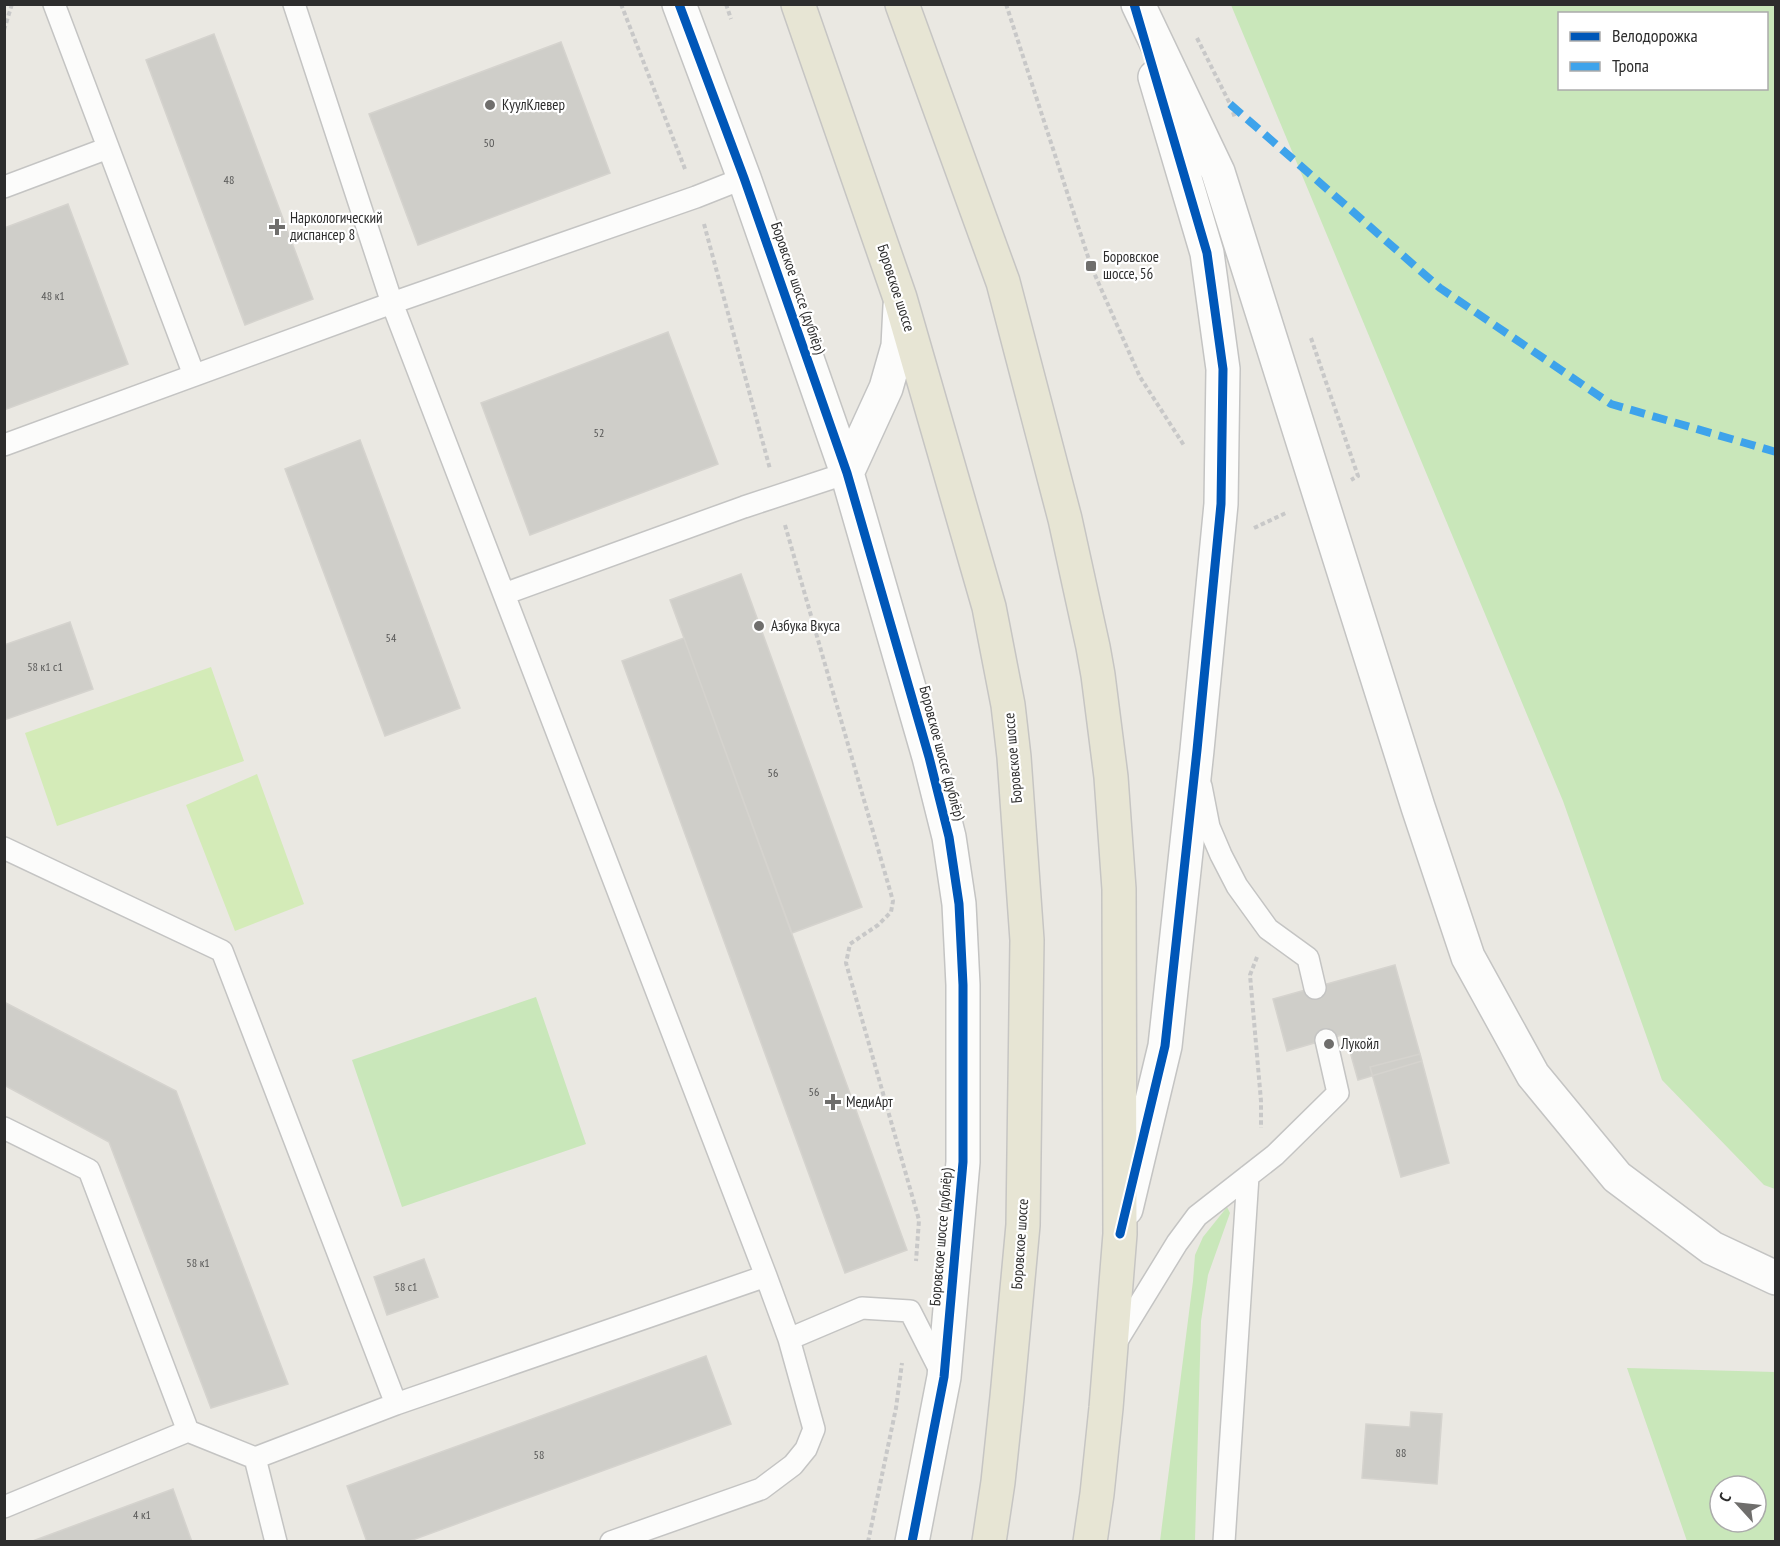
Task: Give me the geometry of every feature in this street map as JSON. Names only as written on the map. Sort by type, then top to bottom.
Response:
[{"type":"main road","name":"Боровское шоссе","points":[[798,4],[900,298],[989,608],[1008,705],[1016,780],[1027,940],[1023,1226],[1004,1429],[989,1542]]},
{"type":"main road","points":[[902,4],[1003,282],[1065,519],[1098,675],[1111,777],[1119,889],[1120,1234],[1112,1349],[1097,1494],[1089,1542]]},
{"type":"street","name":"Боровское шоссе (дублёр)","points":[[679,4],[744,178],[847,473],[929,757],[949,837],[959,904],[963,985],[963,1162],[944,1377],[912,1542]]},
{"type":"street","points":[[1120,1234],[1165,1046],[1221,504],[1223,369],[1207,253],[1134,4]]},
{"type":"street","points":[[1138,4],[1218,172],[1418,807],[1468,957],[1533,1075],[1617,1177],[1712,1248],[1776,1278]]},
{"type":"street","points":[[847,473],[886,388],[898,346],[900,298]]},
{"type":"lane","points":[[54,4],[194,375]]},
{"type":"lane","points":[[294,4],[392,303],[766,1276],[789,1339],[814,1429],[806,1449],[793,1465],[761,1489],[611,1542]]},
{"type":"lane","points":[[4,187],[108,148]]},
{"type":"lane","points":[[4,445],[392,303],[696,197],[744,178]]},
{"type":"lane","points":[[504,594],[847,473]]},
{"type":"lane","points":[[1197,750],[1209,827],[1221,855],[1237,886],[1268,929],[1308,958],[1315,988]]},
{"type":"lane","points":[[4,848],[222,951],[396,1404]]},
{"type":"lane","points":[[1112,1349],[1177,1243],[1197,1216],[1275,1155],[1338,1093],[1326,1040]]},
{"type":"lane","points":[[4,1128],[89,1170],[188,1431]]},
{"type":"lane","points":[[1224,1542],[1248,1176]]},
{"type":"lane","points":[[4,1507],[188,1431],[255,1458],[396,1404],[766,1276]]},
{"type":"lane","points":[[789,1339],[862,1308],[910,1311],[944,1377]]},
{"type":"lane","points":[[255,1458],[276,1542]]},
{"type":"path","points":[[4,30],[12,4]]},
{"type":"path","points":[[621,4],[696,197],[777,496],[893,901],[891,912],[878,925],[850,944],[846,963],[919,1220],[913,1296],[896,1408],[868,1542]]},
{"type":"path","points":[[726,4],[731,19]]},
{"type":"green space","points":[[1231,5],[1775,5],[1775,1189],[1764,1185],[1662,1080],[1563,801]]},
{"type":"green space","points":[[211,667],[244,761],[57,826],[25,733]]},
{"type":"green space","points":[[257,774],[304,904],[235,931],[186,805]]},
{"type":"green space","points":[[536,997],[586,1144],[402,1207],[352,1060]]},
{"type":"green space","points":[[1227,1207],[1230,1213],[1208,1275],[1201,1321],[1195,1541],[1160,1541],[1195,1255],[1203,1237]]},
{"type":"green space","points":[[1627,1368],[1775,1372],[1775,1541],[1687,1541]]},
{"type":"building","points":[[214,34],[313,299],[245,325],[146,60]]},
{"type":"building","points":[[561,42],[610,173],[418,245],[369,114]]},
{"type":"building","points":[[68,204],[128,364],[4,410],[4,228]]},
{"type":"building","points":[[668,332],[718,464],[530,535],[481,403]]},
{"type":"building","points":[[360,440],[460,708],[385,736],[285,469]]},
{"type":"building","points":[[741,574],[862,907],[792,933],[670,600]]},
{"type":"building","points":[[70,622],[93,689],[4,720],[4,645]]},
{"type":"building","points":[[684,638],[907,1250],[845,1273],[622,661]]},
{"type":"building","points":[[1395,965],[1422,1061],[1358,1080],[1345,1034],[1287,1051],[1273,999]]},
{"type":"building","points":[[4,1002],[176,1091],[288,1384],[211,1408],[109,1142],[4,1085]]},
{"type":"building","points":[[1420,1054],[1449,1163],[1401,1177],[1370,1067]]},
{"type":"building","points":[[424,1259],[438,1297],[387,1315],[374,1277]]},
{"type":"building","points":[[706,1356],[731,1424],[407,1542],[367,1542],[347,1486]]},
{"type":"building","points":[[1411,1412],[1442,1414],[1437,1484],[1362,1478],[1366,1424],[1410,1427]]},
{"type":"building","points":[[173,1489],[192,1542],[30,1542]]},
{"type":"marked path","points":[[1230,104],[1440,288],[1611,404],[1776,452]]},
{"type":"cycle path","points":[[679,4],[744,178],[847,473],[929,757],[949,837],[959,904],[963,985],[963,1162],[944,1377],[912,1542]]},
{"type":"cycle path","points":[[1120,1234],[1165,1046],[1221,504],[1223,369],[1207,253],[1134,4]]},
{"type":"place","name":"КуулКлевер","points":[[490,105]]},
{"type":"place","name":"Наркологический диспансер 8","points":[[277,227]]},
{"type":"place","name":"Боровское шоссе, 56","points":[[1091,266]]},
{"type":"place","name":"Азбука Вкуса","points":[[759,626]]},
{"type":"place","name":"Лукойл","points":[[1329,1044]]},
{"type":"place","name":"МедиАрт","points":[[833,1102]]}]
